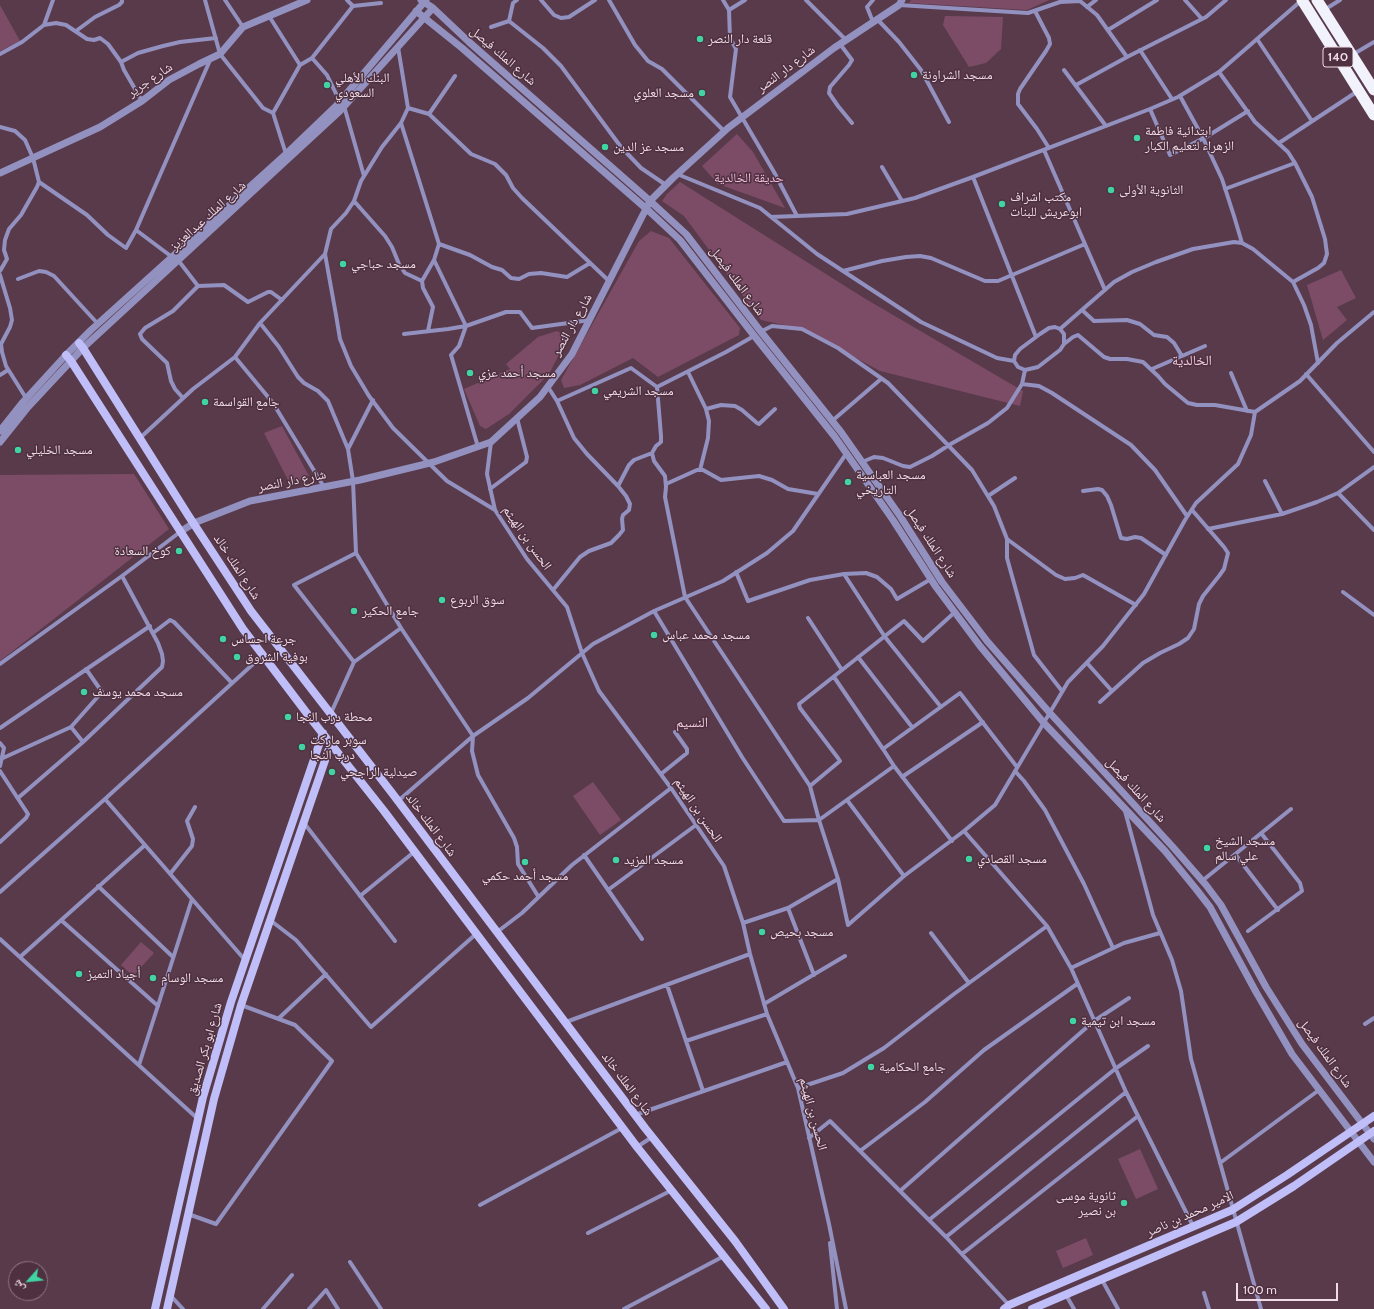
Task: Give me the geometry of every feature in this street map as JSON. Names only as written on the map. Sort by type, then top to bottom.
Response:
[{"type":"highway","name":"140","points":[[1302,0],[1374,115]]},
{"type":"highway","name":"140","points":[[1317,0],[1374,90]]},
{"type":"main road","name":"شارع الملك خالد","points":[[81,345],[251,611],[398,801],[635,1115],[735,1241],[784,1309]]},
{"type":"main road","points":[[69,358],[243,629],[262,655],[415,852],[623,1128],[766,1309]]},
{"type":"main road","name":"شارع ابو بكر الصديق","points":[[156,1309],[203,1096],[226,1017],[323,733]]},
{"type":"main road","name":"شارع ابو بكر الصديق","points":[[167,1309],[214,1099],[241,1005],[331,743]]},
{"type":"main road","name":"الامير محمد بن ناصر","points":[[1006,1307],[1232,1210],[1374,1116]]},
{"type":"main road","name":"الامير محمد بن ناصر","points":[[1032,1309],[1236,1222],[1294,1186],[1359,1141],[1373,1134]]},
{"type":"street","points":[[44,25],[53,0]]},
{"type":"street","points":[[76,31],[95,17],[119,6],[122,0]]},
{"type":"street","points":[[205,0],[220,54],[263,108],[273,113],[286,154]]},
{"type":"street","points":[[226,0],[243,27]]},
{"type":"street","name":"شارع جرير","points":[[0,173],[100,127],[142,100],[169,80],[220,54],[243,27],[305,0]]},
{"type":"street","points":[[347,0],[353,6]]},
{"type":"street","name":"شارع الملك فيصل","points":[[424,0],[469,42],[686,234],[832,421],[900,516],[942,582],[987,641],[1202,881],[1221,906],[1266,987],[1302,1044],[1363,1124],[1373,1134]]},
{"type":"street","name":"شارع الملك عبدالعزيز","points":[[0,442],[98,324],[175,258],[286,154],[342,104],[424,0]]},
{"type":"street","points":[[509,21],[513,3],[517,0]]},
{"type":"street","points":[[541,0],[554,15],[561,18],[569,16],[595,0]]},
{"type":"street","points":[[609,0],[635,45],[648,61],[662,69],[724,131]]},
{"type":"street","points":[[723,0],[729,10],[730,38],[736,49],[730,97],[743,117],[798,216]]},
{"type":"street","points":[[729,10],[745,0]]},
{"type":"street","points":[[806,0],[843,42],[852,60],[830,87],[829,92],[852,123]]},
{"type":"street","points":[[873,0],[867,7],[875,21],[899,42],[921,70],[949,122]]},
{"type":"street","points":[[1087,7],[1096,0]]},
{"type":"street","points":[[1108,30],[1157,0]]},
{"type":"street","points":[[1185,0],[1202,19]]},
{"type":"street","points":[[1076,85],[1140,50],[1202,19],[1226,0]]},
{"type":"street","points":[[771,218],[847,214],[915,198],[1150,109],[1180,96],[1219,72],[1302,0]]},
{"type":"street","points":[[1324,11],[1340,0]]},
{"type":"street","points":[[900,2],[1028,13],[1060,2],[1080,1],[1097,15],[1127,57]]},
{"type":"street","name":"شارع دار النصر","points":[[180,532],[194,523],[250,502],[353,481],[428,463],[491,442],[540,396],[572,354],[650,202],[677,174],[724,131],[843,42],[900,2]]},
{"type":"street","points":[[273,113],[300,65],[312,58],[353,6],[381,3]]},
{"type":"street","name":"شارع الملك عبدالعزيز","points":[[81,345],[342,104],[398,47],[433,8]]},
{"type":"street","name":"شارع الملك فيصل","points":[[416,11],[424,19],[462,48],[647,209],[680,240],[830,431],[893,520],[931,579],[980,646],[1043,722],[1165,851],[1210,907],[1256,992],[1292,1054],[1352,1131],[1374,1162]]},
{"type":"street","points":[[1035,11],[1049,38],[1050,44],[1020,89],[1018,94],[1018,104],[1049,148]]},
{"type":"street","points":[[269,16],[300,65]]},
{"type":"street","points":[[491,27],[509,21]]},
{"type":"street","points":[[509,21],[543,48],[561,66],[621,147],[641,168],[666,185]]},
{"type":"street","points":[[0,54],[22,42],[44,25],[56,23],[66,25],[87,38],[94,40],[100,38],[115,52],[142,100]]},
{"type":"street","points":[[121,62],[138,53],[163,46],[180,42],[216,38]]},
{"type":"street","points":[[1257,39],[1312,122]]},
{"type":"street","points":[[1352,55],[1374,42]]},
{"type":"street","points":[[398,47],[408,108],[400,123],[382,147],[364,176],[354,201],[346,213],[331,229],[325,254],[340,339],[351,366],[373,400],[394,428],[447,481],[494,510]]},
{"type":"street","points":[[1140,50],[1172,99]]},
{"type":"street","points":[[39,182],[87,214],[108,235],[126,248],[136,230],[211,58]]},
{"type":"street","points":[[312,58],[327,75],[342,104],[364,176]]},
{"type":"street","points":[[1064,70],[1106,126]]},
{"type":"street","points":[[1219,72],[1255,122],[1288,152],[1312,197],[1325,239],[1327,254],[1324,263],[1318,268],[1293,282]]},
{"type":"street","points":[[429,114],[455,76]]},
{"type":"street","points":[[1279,143],[1359,90]]},
{"type":"street","points":[[1180,96],[1203,138],[1225,189],[1242,243]]},
{"type":"street","points":[[408,108],[429,114],[471,154],[495,164],[506,175],[513,188],[522,198],[610,282]]},
{"type":"street","points":[[1150,109],[1170,155],[1203,138],[1248,111]]},
{"type":"street","points":[[400,123],[439,244],[434,260],[422,281],[423,288],[433,307],[428,331]]},
{"type":"street","points":[[0,127],[15,130],[25,140],[33,158],[39,182],[21,215],[9,229],[5,240],[4,250],[7,260],[0,271]]},
{"type":"street","points":[[1044,150],[1105,290]]},
{"type":"street","points":[[1225,189],[1295,163]]},
{"type":"street","points":[[882,167],[902,201]]},
{"type":"street","points":[[677,174],[760,208],[817,254],[921,322],[997,358],[1014,361]]},
{"type":"street","points":[[973,177],[1036,337]]},
{"type":"street","points":[[354,201],[385,236],[405,273],[422,281]]},
{"type":"street","points":[[136,230],[175,258],[198,286]]},
{"type":"street","points":[[1060,329],[1114,282],[1132,272],[1156,262],[1193,250],[1234,242],[1242,243],[1253,249],[1293,282],[1304,305],[1318,363]]},
{"type":"street","points":[[439,244],[470,255],[492,267],[502,270],[511,278],[519,278],[529,274],[541,273],[567,277],[590,263]]},
{"type":"street","points":[[844,271],[906,257],[920,256],[931,258],[985,281],[998,281],[1085,244]]},
{"type":"street","points":[[140,438],[193,389],[235,357],[260,323],[325,254]]},
{"type":"street","points":[[434,260],[466,326],[459,346],[451,355],[478,447]]},
{"type":"street","points":[[18,279],[39,271],[46,272],[54,276],[98,324]]},
{"type":"street","points":[[0,275],[12,320],[2,344],[2,352],[8,370],[26,398]]},
{"type":"street","points":[[183,398],[175,389],[171,381],[167,364],[142,339],[140,334],[145,328],[173,311],[198,286],[224,284],[248,302],[268,292],[271,292],[282,300]]},
{"type":"street","points":[[1082,310],[1094,321],[1127,320],[1140,324],[1154,335],[1167,337],[1174,343],[1182,356]]},
{"type":"street","points":[[404,334],[466,326],[506,312],[520,312],[532,328],[590,320]]},
{"type":"street","points":[[1064,344],[1064,334],[1060,329],[1055,327],[1049,328],[1020,349],[1015,355],[1014,361],[1018,367],[1025,370],[1038,367],[1060,350],[1073,336],[1078,335],[1110,359],[1137,360],[1143,362],[1152,369],[1164,384],[1188,403],[1254,412],[1300,381],[1337,343],[1374,312]]},
{"type":"street","points":[[260,323],[279,347],[298,377],[304,383],[318,391],[328,401],[348,449],[353,481],[356,553],[402,628],[473,736],[472,750],[478,775],[514,838],[517,847],[518,864],[538,896]]},
{"type":"street","points":[[657,387],[726,352],[772,326],[802,329],[838,348],[888,383],[972,470],[994,506],[1007,539],[1007,558],[1034,655],[1062,691]]},
{"type":"street","points":[[1152,369],[1205,346]]},
{"type":"street","points":[[235,357],[273,403],[324,487]]},
{"type":"street","name":"شارع الملك عبدالعزيز","points":[[0,431],[26,398],[69,358]]},
{"type":"street","points":[[558,401],[631,368],[657,387],[661,436],[660,442],[652,453],[634,460],[629,465],[618,486]]},
{"type":"street","points":[[0,375],[8,370]]},
{"type":"street","points":[[862,462],[874,457],[883,458],[903,466],[910,467],[932,456],[1000,414],[1007,408],[1022,384],[1025,370]]},
{"type":"street","points":[[688,372],[706,409],[710,421],[708,438],[700,470]]},
{"type":"street","points":[[1231,373],[1246,410]]},
{"type":"street","points":[[1306,374],[1374,452]]},
{"type":"street","points":[[832,421],[881,378]]},
{"type":"street","points":[[1022,384],[1039,386],[1052,393],[1131,445],[1155,470],[1187,516]]},
{"type":"street","points":[[547,386],[558,401],[574,438],[586,454],[618,486],[630,504],[629,510],[623,515],[622,530],[619,535],[611,543],[590,551],[580,557],[553,590]]},
{"type":"street","points":[[348,449],[373,400]]},
{"type":"street","points":[[706,409],[721,405],[735,406],[759,424],[775,409]]},
{"type":"street","points":[[652,453],[654,461],[665,476],[665,497],[685,597],[810,786],[838,879],[848,925],[904,876],[964,832],[995,804],[1068,682],[1103,646],[1144,594],[1187,516],[1196,504],[1238,464],[1251,434],[1254,412]]},
{"type":"street","points":[[490,489],[526,462],[527,457],[517,418]]},
{"type":"street","name":"الحسن بن الهيثم","points":[[491,442],[487,474],[494,510],[527,559],[567,606],[582,653],[599,691],[661,774],[724,866],[744,923],[750,954],[767,1014],[798,1088],[829,1224],[846,1309]]},
{"type":"street","points":[[398,801],[473,736],[528,698],[593,644],[654,611],[723,581],[767,552],[793,531],[846,454]]},
{"type":"street","points":[[1208,529],[1282,514],[1317,502],[1338,493],[1374,467]]},
{"type":"street","points":[[666,484],[697,470],[703,470],[721,480],[759,476],[772,480],[788,489],[818,494]]},
{"type":"street","points":[[988,496],[1015,478]]},
{"type":"street","points":[[1265,481],[1282,514]]},
{"type":"street","points":[[1083,491],[1098,489],[1102,490],[1107,496],[1121,538],[1140,538],[1166,555]]},
{"type":"street","points":[[1338,493],[1374,530]]},
{"type":"street","points":[[1100,702],[1143,663],[1188,638],[1194,628],[1198,604],[1219,576],[1227,560],[1228,553],[1224,547],[1192,510]]},
{"type":"street","points":[[0,664],[180,532]]},
{"type":"street","points":[[1007,539],[1056,575],[1065,579],[1083,575],[1136,605]]},
{"type":"street","points":[[354,662],[294,585],[356,553]]},
{"type":"street","points":[[736,572],[748,601],[810,580],[844,574],[866,573],[877,577],[891,589],[897,599],[931,579]]},
{"type":"street","points":[[844,574],[885,637],[940,707]]},
{"type":"street","points":[[18,798],[83,742],[162,667],[162,654],[153,632],[122,576]]},
{"type":"street","points":[[1343,592],[1374,615]]},
{"type":"street","points":[[654,611],[742,757],[784,821],[819,820],[894,766]]},
{"type":"street","points":[[810,786],[840,761],[800,708],[799,704],[904,621],[923,641],[955,612]]},
{"type":"street","points":[[808,618],[842,670]]},
{"type":"street","points":[[153,632],[170,620],[174,622],[232,683]]},
{"type":"street","points":[[0,728],[150,626]]},
{"type":"street","points":[[330,714],[354,662],[402,628]]},
{"type":"street","points":[[0,892],[105,799],[262,655]]},
{"type":"street","points":[[858,657],[912,727]]},
{"type":"street","points":[[1087,663],[1112,691]]},
{"type":"street","points":[[3,758],[71,726],[102,692],[86,669]]},
{"type":"street","points":[[834,677],[894,766],[952,841]]},
{"type":"street","points":[[883,748],[960,693],[1049,817],[1084,884],[1113,948]]},
{"type":"street","points":[[902,777],[982,722]]},
{"type":"street","points":[[71,726],[83,742]]},
{"type":"street","points":[[661,774],[687,753],[687,749],[675,732]]},
{"type":"street","points":[[0,743],[4,748],[0,766]]},
{"type":"street","points":[[0,771],[28,814],[26,818],[0,842]]},
{"type":"street","points":[[497,932],[522,913],[538,896],[584,855],[671,788]]},
{"type":"street","points":[[105,799],[245,960]]},
{"type":"street","points":[[847,800],[904,876]]},
{"type":"street","points":[[170,874],[184,859],[192,846],[193,839],[187,821],[195,807]]},
{"type":"street","points":[[1125,808],[1153,915],[1172,960],[1181,991],[1192,1059],[1232,1210],[1261,1309]]},
{"type":"street","points":[[1202,881],[1291,809]]},
{"type":"street","points":[[304,823],[395,941]]},
{"type":"street","points":[[608,890],[696,825]]},
{"type":"street","points":[[964,832],[1047,926],[1071,968],[1126,1092],[1194,1227]]},
{"type":"street","points":[[1248,932],[1302,891],[1300,883],[1261,833]]},
{"type":"street","points":[[20,957],[144,844]]},
{"type":"street","points":[[360,896],[415,852]]},
{"type":"street","points":[[1235,854],[1278,910]]},
{"type":"street","points":[[584,855],[642,939]]},
{"type":"street","points":[[744,923],[788,908],[838,879]]},
{"type":"street","points":[[98,886],[173,957]]},
{"type":"street","points":[[139,1066],[192,898]]},
{"type":"street","points":[[788,908],[814,975]]},
{"type":"street","points":[[61,920],[158,1006]]},
{"type":"street","points":[[270,920],[296,940],[371,1027],[477,934]]},
{"type":"street","points":[[798,1088],[843,1073],[884,1048],[1047,926]]},
{"type":"street","points":[[931,932],[969,983]]},
{"type":"street","points":[[1071,968],[1113,948],[1139,938],[1160,933]]},
{"type":"street","points":[[0,939],[198,1119]]},
{"type":"street","points":[[566,1022],[750,954]]},
{"type":"street","points":[[764,1004],[845,956]]},
{"type":"street","points":[[278,1019],[326,974]]},
{"type":"street","points":[[860,1151],[925,1102],[984,1050],[1077,984]]},
{"type":"street","points":[[668,985],[703,1091]]},
{"type":"street","points":[[900,1191],[1094,1021],[1129,998]]},
{"type":"street","points":[[188,1214],[216,1224],[332,1061],[295,1025],[241,1005]]},
{"type":"street","points":[[686,1041],[767,1014]]},
{"type":"street","points":[[1365,1024],[1374,1018]]},
{"type":"street","points":[[928,1220],[1116,1069],[1148,1046]]},
{"type":"street","points":[[635,1115],[787,1062]]},
{"type":"street","points":[[1220,1163],[1319,1090]]},
{"type":"street","points":[[946,1237],[1126,1092]]},
{"type":"street","points":[[962,1254],[1138,1116]]},
{"type":"street","points":[[809,1138],[830,1121],[946,1237],[1006,1307]]},
{"type":"street","points":[[480,1205],[623,1128]]},
{"type":"street","points":[[638,1147],[652,1137]]},
{"type":"street","points":[[588,1233],[672,1190]]},
{"type":"street","name":"الحسن بن الهيثم","points":[[829,1224],[837,1309]]},
{"type":"street","points":[[624,1309],[724,1256]]},
{"type":"street","points":[[350,1262],[381,1309]]},
{"type":"street","points":[[263,1309],[292,1275]]},
{"type":"street","points":[[1102,1279],[1118,1309]]},
{"type":"street","points":[[308,1309],[326,1290],[338,1309]]},
{"type":"street","points":[[1204,1293],[1210,1309]]},
{"type":"street","points":[[1066,1294],[1074,1309]]},
{"type":"street","points":[[170,1295],[183,1309]]},
{"type":"green space","points":[[911,0],[1049,0],[1027,10],[909,3]]},
{"type":"green space","points":[[0,5],[20,41],[0,51]]},
{"type":"green space","points":[[945,16],[1003,17],[1001,49],[986,63],[969,67],[943,25]]},
{"type":"green space","name":"حديقة الخالدية","points":[[737,134],[753,152],[785,208],[718,184],[702,166]]},
{"type":"green space","points":[[680,182],[864,298],[1023,391],[1020,406],[880,371],[802,329],[761,320],[684,216],[662,201]]},
{"type":"green space","points":[[651,231],[669,238],[740,328],[739,335],[658,377],[633,358],[580,385],[564,388],[561,380],[639,241]]},
{"type":"green space","points":[[1341,270],[1356,298],[1337,307],[1347,320],[1323,340],[1307,285]]},
{"type":"green space","points":[[557,331],[568,337],[549,374],[509,414],[486,429],[480,426],[464,389],[510,369],[506,364],[538,337]]},
{"type":"green space","points":[[282,426],[309,476],[290,484],[264,433]]},
{"type":"green space","points":[[134,474],[169,529],[0,661],[0,475]]},
{"type":"green space","points":[[593,782],[621,820],[600,835],[573,796]]},
{"type":"green space","points":[[141,942],[154,953],[133,976],[121,965]]},
{"type":"green space","points":[[1140,1149],[1158,1189],[1136,1199],[1118,1159]]},
{"type":"green space","points":[[1086,1238],[1093,1255],[1063,1268],[1056,1251]]},
{"type":"place","name":"قلعة دار النصر","points":[[700,39]]},
{"type":"place","name":"مسجد الشراونة","points":[[914,75]]},
{"type":"place","name":"البنك الأهلي السعودي","points":[[327,85]]},
{"type":"place","name":"مسجد العلوي","points":[[702,93]]},
{"type":"place","name":"ابتدائية فاطمة الزهراء لتعليم الكبار","points":[[1137,138]]},
{"type":"place","name":"مسجد عز الدين","points":[[605,147]]},
{"type":"place","name":"الثانوية الأولى","points":[[1111,190]]},
{"type":"place","name":"مكتب اشراف ابوعريش للبنات","points":[[1002,204]]},
{"type":"place","name":"مسجد حباجي","points":[[343,264]]},
{"type":"place","name":"مسجد أحمد عزي","points":[[470,373]]},
{"type":"place","name":"مسجد الشريمي","points":[[595,391]]},
{"type":"place","name":"جامع القواسمة","points":[[205,402]]},
{"type":"place","name":"مسجد الخليلي","points":[[18,450]]},
{"type":"place","name":"مسجد العباسية التاريخي","points":[[848,482]]},
{"type":"place","name":"كوخ السعادة","points":[[179,551]]},
{"type":"place","name":"سوق الربوع","points":[[442,600]]},
{"type":"place","name":"جامع الحكير","points":[[354,611]]},
{"type":"place","name":"مسجد محمد عباس","points":[[654,635]]},
{"type":"place","name":"جرعة احساس","points":[[223,639]]},
{"type":"place","name":"بوفية الشروق","points":[[237,657]]},
{"type":"place","name":"مسجد محمد يوسف","points":[[84,692]]},
{"type":"place","name":"محطة درب النجا","points":[[288,717]]},
{"type":"place","name":"سوبر ماركت درب النجا","points":[[302,747]]},
{"type":"place","name":"صيدلية الراجحي","points":[[332,772]]},
{"type":"place","name":"مسجد الشيخ علي سالم","points":[[1207,848]]},
{"type":"place","name":"مسجد القصادي","points":[[969,859]]},
{"type":"place","name":"مسجد المزيد","points":[[616,860]]},
{"type":"place","name":"مسجد أحمد حكمي","points":[[525,862]]},
{"type":"place","name":"مسجد بحيص","points":[[762,932]]},
{"type":"place","name":"أجياد التميز","points":[[79,974]]},
{"type":"place","name":"مسجد الوسام","points":[[153,978]]},
{"type":"place","name":"مسجد ابن تيمية","points":[[1073,1021]]},
{"type":"place","name":"جامع الحكامية","points":[[871,1067]]},
{"type":"place","name":"ثانوية موسى بن نصير","points":[[1124,1203]]},
{"type":"district","name":"الخالدية","points":[[1192,361]]},
{"type":"district","name":"النسيم","points":[[692,723]]}]
